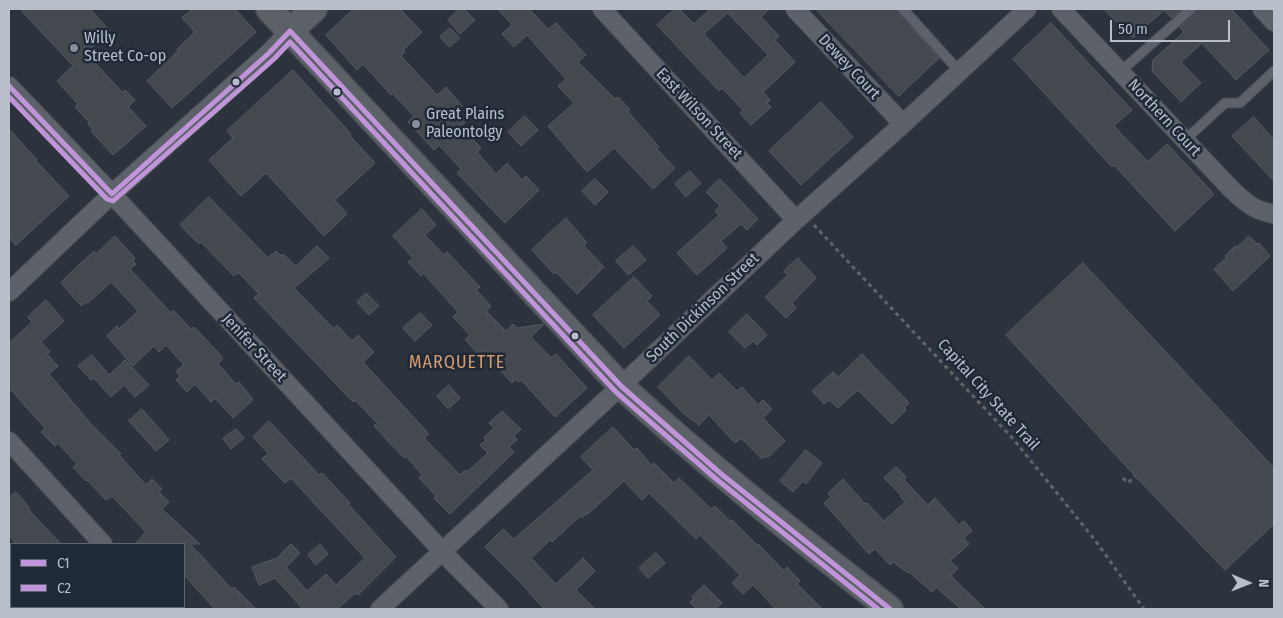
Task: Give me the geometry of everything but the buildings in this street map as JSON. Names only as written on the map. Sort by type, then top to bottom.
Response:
[{"type":"street","points":[[269,9],[621,386],[671,432],[890,609]]},
{"type":"street","points":[[9,292],[112,194],[262,59],[314,9]]},
{"type":"street","name":"East Wilson Street","points":[[602,9],[796,220]]},
{"type":"street","name":"Dewey Court","points":[[795,9],[903,124]]},
{"type":"street","name":"South Dickinson Street","points":[[380,609],[621,386],[796,220],[1027,9]]},
{"type":"street","name":"Northern Court","points":[[1061,9],[1248,204],[1262,212],[1274,214]]},
{"type":"street","points":[[1262,9],[1274,22]]},
{"type":"street","name":"Jenifer Street","points":[[9,86],[112,194],[442,551],[499,609]]},
{"type":"street","points":[[9,441],[102,543]]},
{"type":"lane","points":[[903,9],[960,71]]},
{"type":"lane","points":[[1120,72],[1191,9]]},
{"type":"lane","points":[[1185,140],[1225,103],[1240,103],[1274,71]]},
{"type":"path","name":"Capital City State Trail","points":[[796,220],[801,223],[808,222],[814,225],[1014,440],[1095,540],[1144,609]]},
{"type":"path","points":[[1124,478],[1128,483],[1135,476]]},
{"type":"transit line","name":"C1","points":[[9,86],[112,194],[269,53],[290,31],[621,386],[720,473],[890,609]]},
{"type":"transit line","name":"C2","points":[[9,97],[107,199],[113,201],[274,59],[290,42],[616,392],[715,478],[878,609]]},
{"type":"place","name":"Willy Street Co-op","points":[[74,48]]},
{"type":"place","name":"Great Plains Paleontolgy","points":[[416,124]]},
{"type":"district","name":"MARQUETTE","points":[[457,363]]}]
